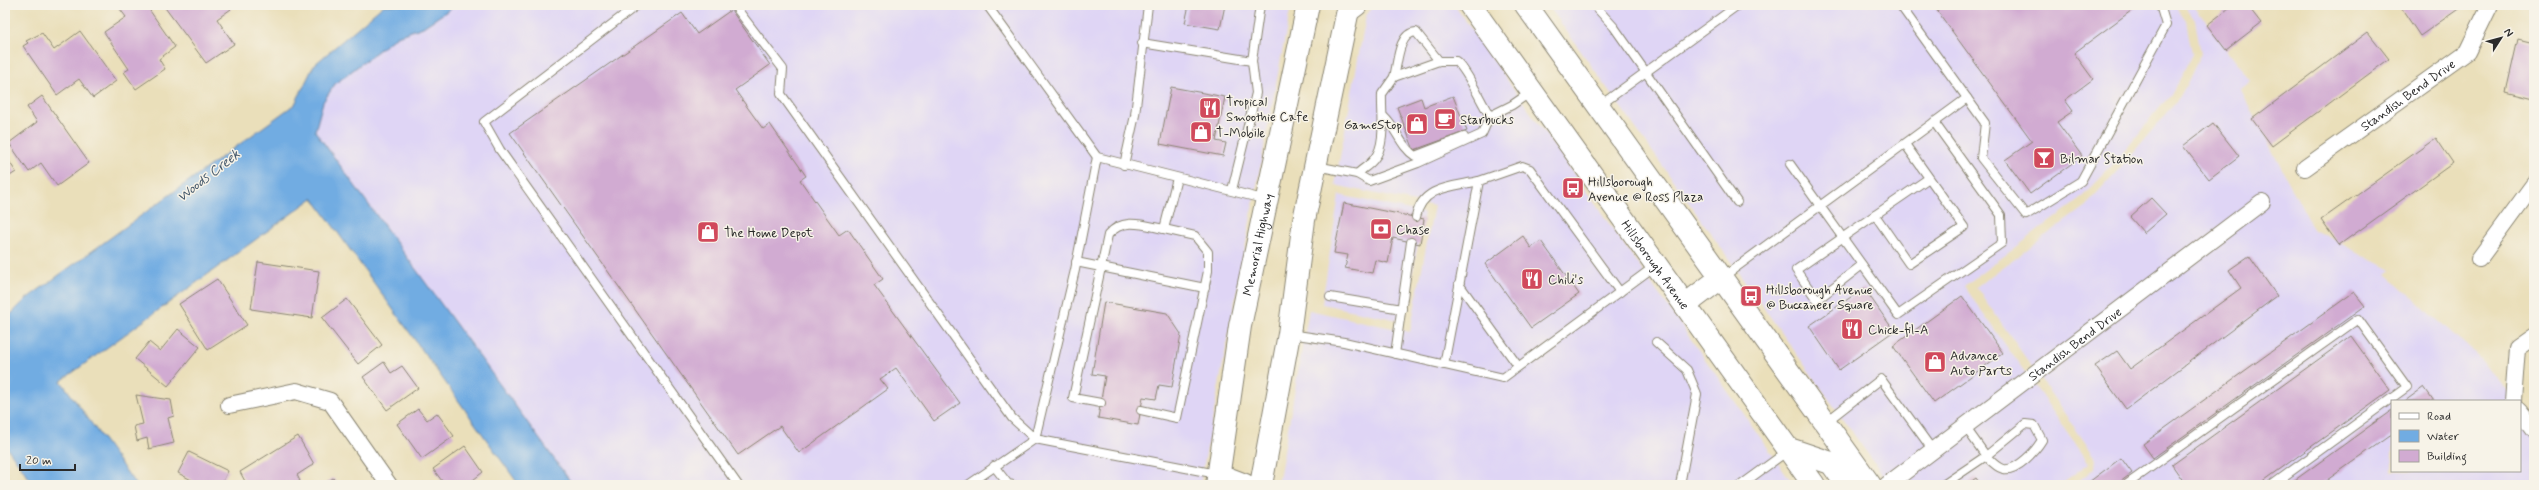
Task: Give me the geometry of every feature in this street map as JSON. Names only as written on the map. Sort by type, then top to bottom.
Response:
[{"type":"main road","name":"Memorial Highway","points":[[1218,480],[1240,326],[1308,5]]},
{"type":"main road","name":"Hillsborough Avenue","points":[[1470,5],[1814,485]]},
{"type":"main road","points":[[1526,5],[1870,485]]},
{"type":"main road","points":[[1262,485],[1289,334],[1304,220],[1351,7]]},
{"type":"main road","points":[[1685,305],[1722,277]]},
{"type":"main road","points":[[1789,449],[1831,464],[1847,485]]},
{"type":"main road","points":[[1218,480],[1245,485]]},
{"type":"street","name":"Standish Bend Drive","points":[[2305,168],[2467,52],[2490,5]]},
{"type":"street","points":[[2479,260],[2534,184]]},
{"type":"street","name":"Standish Bend Drive","points":[[1887,485],[1966,428],[2262,202]]},
{"type":"street","points":[[2513,400],[2517,348],[2534,336]]},
{"type":"street","points":[[229,405],[296,391],[330,401],[389,485]]},
{"type":"street","points":[[2521,412],[2534,430]]},
{"type":"lane","points":[[637,5],[484,122],[500,150],[738,485]]},
{"type":"lane","points":[[734,5],[783,69],[781,94],[1012,418],[1036,439],[1218,480]]},
{"type":"lane","points":[[987,5],[1097,157],[1267,200]]},
{"type":"lane","points":[[1124,165],[1135,115],[1142,43],[1148,5]]},
{"type":"lane","points":[[1232,190],[1256,93],[1252,61],[1260,5]]},
{"type":"lane","points":[[1594,5],[1614,27],[1737,202]]},
{"type":"lane","points":[[1598,106],[1738,5]]},
{"type":"lane","points":[[1900,5],[1985,123],[1980,158],[2026,215],[2081,181],[2166,25],[2160,5]]},
{"type":"lane","points":[[1357,174],[1374,160],[1378,152],[1384,117],[1382,94],[1394,77],[1404,37],[1410,32],[1416,32],[1439,61]]},
{"type":"lane","points":[[1142,43],[1252,61]]},
{"type":"lane","points":[[1394,77],[1439,61],[1449,60],[1461,66],[1490,116]]},
{"type":"lane","points":[[1316,166],[1357,174],[1369,181],[1418,163],[1482,134],[1490,116],[1531,92]]},
{"type":"lane","points":[[1722,277],[1967,98]]},
{"type":"lane","points":[[1384,117],[1394,127],[1405,149],[1414,156],[1468,135],[1482,134]]},
{"type":"lane","points":[[1790,164],[1898,315],[2002,243],[2001,215],[1934,122]]},
{"type":"lane","points":[[1875,215],[1909,264],[1964,227],[1905,144]]},
{"type":"lane","points":[[968,485],[1036,439],[1076,262],[1097,157]]},
{"type":"lane","points":[[1416,217],[1418,205],[1432,193],[1479,181],[1522,166],[1530,169],[1620,292]]},
{"type":"lane","points":[[1164,229],[1177,178]]},
{"type":"lane","points":[[1862,265],[1817,300],[1796,270],[1929,178]]},
{"type":"lane","points":[[1444,365],[1479,181]]},
{"type":"lane","points":[[1100,403],[1073,398],[1108,235],[1115,227],[1130,223],[1195,236],[1208,252],[1208,271],[1177,418],[1140,410]]},
{"type":"lane","points":[[1395,354],[1411,242]]},
{"type":"lane","points":[[1076,262],[1205,288]]},
{"type":"lane","points":[[1289,334],[1395,354],[1502,378],[1656,265]]},
{"type":"lane","points":[[1459,284],[1518,366]]},
{"type":"lane","points":[[1330,297],[1402,309]]},
{"type":"lane","points":[[2126,485],[2358,319],[2407,387],[2272,485]]},
{"type":"lane","points":[[1656,342],[1687,370],[1697,394],[1680,485]]},
{"type":"lane","points":[[1825,422],[1881,379],[1934,452]]},
{"type":"lane","points":[[1943,485],[1986,456],[2011,433],[2025,424],[2034,424],[2039,431],[2042,440],[2036,451],[2012,468],[2004,469],[1997,466],[1986,456],[1966,428]]},
{"type":"lane","points":[[1743,485],[1789,449]]},
{"type":"lane","points":[[994,466],[1008,484],[1013,485]]},
{"type":"shaded area","points":[[456,5],[1291,5],[1200,485],[573,485],[315,131],[323,102],[335,84],[397,36],[423,27]]},
{"type":"shaded area","points":[[1374,5],[1455,6],[1794,485],[1278,485],[1309,310],[1410,332],[1434,206],[1335,185],[1366,16]]},
{"type":"shaded area","points":[[1548,5],[2174,5],[2186,21],[2192,54],[2175,89],[2113,165],[2079,200],[1964,286],[2089,463],[2059,485],[1890,485]]},
{"type":"shaded area","points":[[2185,5],[2194,5],[2250,81],[2240,89],[2313,229],[2391,270],[2386,274],[2480,358],[2514,400],[2391,400],[2391,472],[2521,472],[2521,409],[2534,425],[2534,485],[2073,485],[2095,468],[2096,458],[1976,287],[2086,206],[2119,170],[2182,94],[2201,54],[2195,19]]},
{"type":"shaded area","points":[[1339,195],[1424,213],[1403,321],[1322,304]]},
{"type":"water","name":"Woods Creek","points":[[384,5],[456,5],[423,27],[397,36],[335,84],[323,102],[315,131],[573,485],[519,485],[313,198],[61,381],[136,485],[34,485],[5,445],[5,320],[26,299],[295,104],[314,65]]},
{"type":"building","points":[[117,5],[146,5],[175,47],[159,59],[165,69],[136,89],[124,72],[129,69],[104,32],[126,17]]},
{"type":"building","points":[[163,5],[228,5],[231,9],[217,19],[234,44],[206,63]]},
{"type":"building","points":[[1189,5],[1225,5],[1220,29],[1185,23]]},
{"type":"building","points":[[1933,5],[2139,5],[2074,53],[2093,79],[2065,100],[2073,111],[2057,122],[2082,156],[2030,194],[2005,160],[2032,141]]},
{"type":"building","points":[[2233,5],[2247,5],[2261,23],[2226,50],[2207,25]]},
{"type":"building","points":[[2408,5],[2464,5],[2420,36],[2402,9]]},
{"type":"building","name":"The Home Depot","points":[[731,10],[770,65],[735,90],[763,129],[770,124],[806,176],[800,180],[839,235],[848,229],[883,279],[874,285],[960,403],[934,421],[896,368],[880,379],[888,389],[799,453],[780,426],[738,455],[510,133],[682,13],[697,34]]},
{"type":"building","points":[[80,31],[116,81],[93,98],[79,79],[57,95],[23,46],[28,43],[26,41],[42,33],[54,50]]},
{"type":"building","points":[[2368,32],[2389,59],[2272,146],[2252,119]]},
{"type":"building","points":[[2518,39],[2534,43],[2534,99],[2506,92]]},
{"type":"building","points":[[1171,87],[1225,97],[1216,141],[1226,143],[1223,156],[1160,144]]},
{"type":"building","points":[[42,96],[89,163],[57,186],[41,163],[29,172],[9,143],[37,122],[27,107]]},
{"type":"building","points":[[1453,96],[1467,131],[1414,150],[1397,107],[1421,98],[1424,107]]},
{"type":"building","points":[[2213,123],[2239,156],[2209,179],[2183,146]]},
{"type":"building","points":[[2436,138],[2453,163],[2339,245],[2321,220]]},
{"type":"building","points":[[5,155],[16,172],[5,179]]},
{"type":"building","points":[[2151,198],[2166,214],[2144,233],[2130,217]]},
{"type":"building","name":"Chase","points":[[1344,203],[1424,219],[1420,244],[1393,238],[1388,263],[1375,260],[1372,273],[1345,268],[1348,255],[1334,253]]},
{"type":"building","name":"Chili's","points":[[1523,236],[1531,248],[1541,241],[1579,294],[1531,328],[1485,264]]},
{"type":"building","points":[[2249,256],[2277,296],[2126,409],[2095,366],[2117,351],[2130,369],[2241,288],[2229,270]]},
{"type":"building","points":[[258,262],[319,271],[312,318],[251,309]]},
{"type":"building","points":[[217,279],[247,325],[208,350],[179,304]]},
{"type":"building","name":"Chick-fil-A","points":[[1864,288],[1894,331],[1839,370],[1809,326]]},
{"type":"building","points":[[2354,292],[2365,306],[2153,458],[2143,444]]},
{"type":"building","points":[[1962,296],[2003,353],[1934,403],[1893,346]]},
{"type":"building","points":[[347,299],[382,345],[358,364],[322,318]]},
{"type":"building","points":[[1104,302],[1167,313],[1181,334],[1172,387],[1159,385],[1156,399],[1143,397],[1138,425],[1098,418],[1105,376],[1092,374]]},
{"type":"building","points":[[178,329],[200,347],[168,386],[135,359],[149,342],[160,351]]},
{"type":"building","points":[[2351,336],[2390,390],[2258,485],[2186,485],[2172,465]]},
{"type":"building","points":[[384,362],[391,373],[402,366],[418,388],[387,410],[363,377]]},
{"type":"building","points":[[2424,387],[2433,400],[2406,400]]},
{"type":"building","points":[[136,395],[171,400],[174,416],[168,418],[174,443],[149,449],[147,438],[137,441],[134,426],[143,424]]},
{"type":"building","points":[[418,409],[427,420],[437,413],[454,436],[422,459],[397,424]]},
{"type":"building","points":[[2391,411],[2391,435],[2320,485],[2288,485]]},
{"type":"building","points":[[298,436],[314,464],[297,475],[300,481],[293,485],[247,485],[240,472]]},
{"type":"building","points":[[465,446],[483,472],[473,480],[476,485],[445,485],[433,469]]},
{"type":"building","points":[[189,452],[228,471],[221,485],[201,485],[178,473]]},
{"type":"building","points":[[2121,458],[2132,473],[2116,485],[2085,485]]},
{"type":"building","points":[[333,478],[338,485],[323,485]]},
{"type":"building","points":[[1976,478],[1981,485],[1966,485]]},
{"type":"place","name":"Tropical Smoothie Cafe","points":[[1210,108]]},
{"type":"place","name":"Starbucks","points":[[1445,119]]},
{"type":"place","name":"GameStop","points":[[1417,124]]},
{"type":"place","name":"T-Mobile","points":[[1201,132]]},
{"type":"place","name":"Bilmar Station","points":[[2044,158]]},
{"type":"place","name":"Hillsborough Avenue @ Ross Plaza","points":[[1573,188]]},
{"type":"place","name":"Chase","points":[[1381,229]]},
{"type":"place","name":"The Home Depot","points":[[708,232]]},
{"type":"place","name":"Chili's","points":[[1532,279]]},
{"type":"place","name":"Hillsborough Avenue @ Buccaneer Square","points":[[1751,296]]},
{"type":"place","name":"Chick-fil-A","points":[[1852,329]]},
{"type":"place","name":"Advance Auto Parts","points":[[1935,362]]}]
